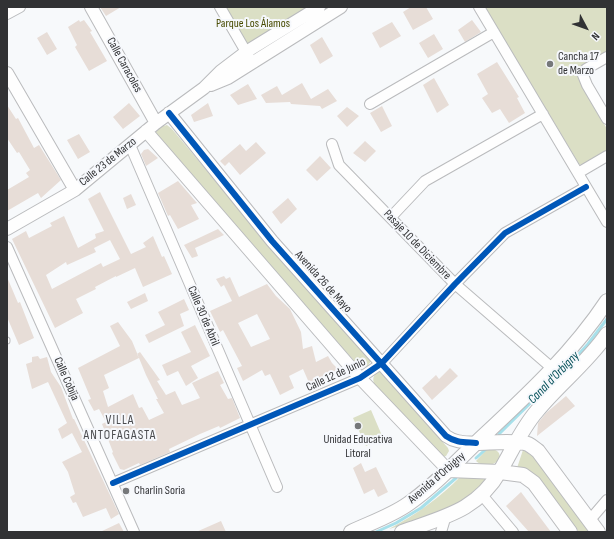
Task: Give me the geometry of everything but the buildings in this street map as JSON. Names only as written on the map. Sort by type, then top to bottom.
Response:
[{"type":"main road","name":"Avenida d'Orbigny","points":[[351,532],[406,505],[429,488],[552,368],[583,335],[607,301]]},
{"type":"main road","points":[[402,532],[442,525],[454,513],[482,495],[500,472],[516,442],[536,411],[581,366],[607,334]]},
{"type":"main road","points":[[476,443],[526,443],[538,452],[593,526]]},
{"type":"main road","points":[[448,470],[500,472],[523,475],[534,483],[570,532]]},
{"type":"street","points":[[7,14],[20,7]]},
{"type":"street","name":"Calle Caracoles","points":[[91,7],[156,123]]},
{"type":"street","points":[[220,7],[252,63]]},
{"type":"street","name":"Calle 23 de Marzo","points":[[7,229],[74,190],[156,123],[204,88],[221,71],[246,52],[319,7]]},
{"type":"street","name":"Calle 23 de Marzo","points":[[204,88],[228,78],[341,7]]},
{"type":"street","points":[[479,7],[607,222]]},
{"type":"street","points":[[370,104],[494,32]]},
{"type":"street","points":[[607,57],[586,69],[583,75],[587,85],[607,119]]},
{"type":"street","points":[[7,72],[74,190]]},
{"type":"street","name":"Avenida 26 de Mayo","points":[[169,113],[272,241],[446,436],[458,442],[476,443]]},
{"type":"street","points":[[391,217],[425,181],[543,114]]},
{"type":"street","points":[[146,132],[360,378],[438,462],[448,470]]},
{"type":"street","name":"Pasaje 10 de Diciembre","points":[[332,144],[339,165],[455,284],[552,368]]},
{"type":"street","name":"Calle 30 de Abril","points":[[130,145],[249,425],[277,487]]},
{"type":"street","points":[[578,173],[607,156]]},
{"type":"street","name":"Calle 12 de Junio","points":[[113,483],[360,378],[373,371],[505,233],[586,186]]},
{"type":"street","name":"Calle Cobija","points":[[7,247],[134,532]]},
{"type":"street","points":[[482,495],[513,532]]},
{"type":"street","points":[[593,526],[607,500]]},
{"type":"green space","name":"Parque Los Álamos","points":[[223,7],[311,7],[253,44],[245,44]]},
{"type":"green space","points":[[485,7],[607,7],[607,53],[579,77],[607,129],[607,152],[583,166],[579,164]]},
{"type":"green space","points":[[167,125],[172,129],[267,243],[371,361],[367,367],[360,367],[356,363],[255,251],[156,136],[158,129]]},
{"type":"green space","points":[[380,371],[448,448],[449,451],[446,456],[443,457],[439,455],[374,384],[374,376]]},
{"type":"green space","points":[[371,410],[383,438],[366,446],[353,418]]},
{"type":"green space","points":[[488,448],[498,451],[500,455],[499,460],[494,464],[488,465],[478,463],[476,461]]},
{"type":"green space","points":[[523,450],[534,457],[590,532],[579,532],[536,476],[526,469],[517,468]]},
{"type":"green space","points":[[461,476],[487,478],[466,497],[442,511],[389,529],[427,506],[445,492]]},
{"type":"waterway","name":"Canal d'Orbigny","points":[[499,434],[568,366],[588,344],[607,319]]},
{"type":"waterway","name":"Canal d'Orbigny","points":[[476,458],[485,450]]},
{"type":"waterway","name":"Canal d'Orbigny","points":[[376,532],[396,523],[421,508],[456,478]]},
{"type":"cycle path","points":[[169,113],[272,241],[446,436],[457,441],[476,443]]},
{"type":"cycle path","points":[[113,483],[360,378],[382,363],[455,284],[505,233],[586,187]]},
{"type":"place","name":"Cancha 17 de Marzo","points":[[550,64]]},
{"type":"place","name":"Unidad Educativa Litoral","points":[[358,426]]},
{"type":"place","name":"Charlin Soria","points":[[126,491]]},
{"type":"district","name":"VILLA ANTOFAGASTA","points":[[120,428]]}]
